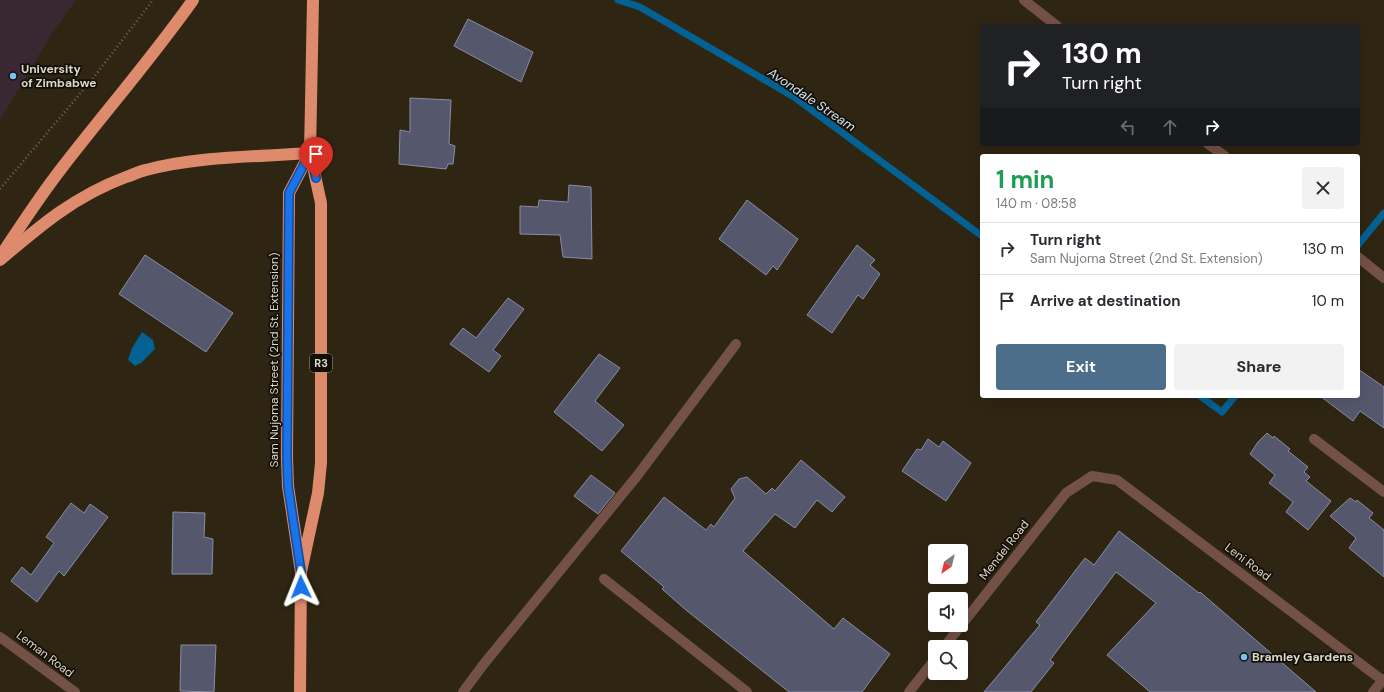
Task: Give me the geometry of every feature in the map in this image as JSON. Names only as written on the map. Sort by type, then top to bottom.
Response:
[{"type":"highway","points":[[0,256],[61,169],[166,38],[193,0]]},
{"type":"highway","name":"Sam Nujoma Street (2nd St. Extension)","points":[[301,572],[318,493],[321,463],[321,203],[310,153],[313,0]]},
{"type":"highway","points":[[0,260],[44,223],[75,201],[107,184],[145,170],[182,163],[218,159],[310,153]]},
{"type":"highway","name":"Sam Nujoma Street (2nd St. Extension)","points":[[300,692],[301,572],[288,486],[287,457],[289,193],[310,153]]},
{"type":"street","points":[[1024,0],[1054,24]]},
{"type":"street","points":[[1211,146],[1222,154]]},
{"type":"street","points":[[1360,259],[1384,278]]},
{"type":"street","points":[[463,692],[483,665],[637,476],[736,344]]},
{"type":"street","points":[[1314,439],[1384,492]]},
{"type":"street","name":"Mendel Road","points":[[950,640],[1066,493],[1092,476]]},
{"type":"street","name":"Leni Road","points":[[1092,476],[1117,480],[1383,679]]},
{"type":"street","points":[[604,579],[747,692]]},
{"type":"street","name":"Leman Road","points":[[0,637],[74,692]]},
{"type":"street","points":[[909,692],[928,668]]},
{"type":"street","points":[[1373,692],[1383,679]]},
{"type":"path","points":[[0,190],[94,76],[153,0]]},
{"type":"shaded area","name":"University of Zimbabwe","points":[[0,0],[76,0],[52,33],[0,120]]},
{"type":"water","points":[[142,332],[153,340],[155,349],[141,363],[135,366],[128,360],[132,348]]},
{"type":"building","points":[[468,19],[533,52],[521,82],[454,46]]},
{"type":"building","points":[[410,98],[451,100],[449,144],[455,146],[453,164],[448,164],[446,169],[399,164],[400,130],[410,132]]},
{"type":"building","points":[[569,185],[591,187],[592,259],[563,257],[560,235],[520,234],[520,206],[538,207],[539,200],[568,202]]},
{"type":"building","points":[[747,200],[798,239],[777,270],[773,266],[766,275],[719,239]]},
{"type":"building","points":[[857,245],[875,260],[870,265],[880,274],[863,299],[858,295],[832,333],[807,315]]},
{"type":"building","points":[[145,255],[233,313],[206,352],[119,294]]},
{"type":"building","points":[[508,298],[524,309],[493,350],[501,356],[489,372],[450,344],[463,328],[476,338]]},
{"type":"building","points":[[599,354],[620,368],[595,401],[624,425],[602,451],[554,412]]},
{"type":"building","points":[[1360,370],[1384,387],[1384,428],[1360,411],[1353,421],[1323,398],[1360,398]]},
{"type":"building","points":[[1267,433],[1273,438],[1274,436],[1290,449],[1288,451],[1308,467],[1304,472],[1310,477],[1306,481],[1331,501],[1308,530],[1286,512],[1293,502],[1269,483],[1275,475],[1250,454],[1258,442]]},
{"type":"building","points":[[928,439],[939,447],[943,441],[971,463],[946,501],[902,471],[917,449],[921,450]]},
{"type":"building","points":[[801,460],[845,497],[832,512],[817,500],[795,528],[775,514],[743,551],[834,629],[843,618],[890,654],[862,692],[789,692],[686,610],[662,589],[664,587],[621,551],[664,497],[706,530],[711,524],[714,527],[735,498],[731,489],[739,479],[747,477],[766,494],[772,488],[775,491]]},
{"type":"building","points":[[591,475],[615,493],[598,514],[574,496]]},
{"type":"building","points":[[1350,498],[1356,502],[1357,500],[1373,513],[1369,518],[1384,530],[1384,577],[1349,548],[1356,538],[1330,516]]},
{"type":"building","points":[[71,503],[84,513],[90,504],[108,517],[64,576],[59,571],[37,602],[11,581],[22,567],[31,575],[54,543],[46,537]]},
{"type":"building","points":[[173,512],[205,513],[204,537],[213,539],[212,574],[172,574]]},
{"type":"building","points":[[1119,531],[1199,593],[1200,592],[1316,692],[1150,692],[1107,655],[1156,603],[1116,572],[1050,660],[1054,663],[1031,692],[984,692],[1040,625],[1036,622],[1085,558],[1094,565]]},
{"type":"building","points":[[181,645],[216,645],[214,692],[180,691]]},
{"type":"waterway","name":"Avondale Stream","points":[[618,0],[640,7],[794,97],[980,235]]},
{"type":"waterway","name":"Avondale Stream","points":[[1360,243],[1384,213]]},
{"type":"waterway","name":"Avondale Stream","points":[[1203,398],[1222,412],[1233,398]]},
{"type":"place","name":"University of Zimbabwe","points":[[13,76]]},
{"type":"place","name":"Bramley Gardens","points":[[1244,657]]},
{"type":"route","points":[[301,587],[301,572],[288,486],[287,457],[289,193],[310,153],[316,178]]}]
